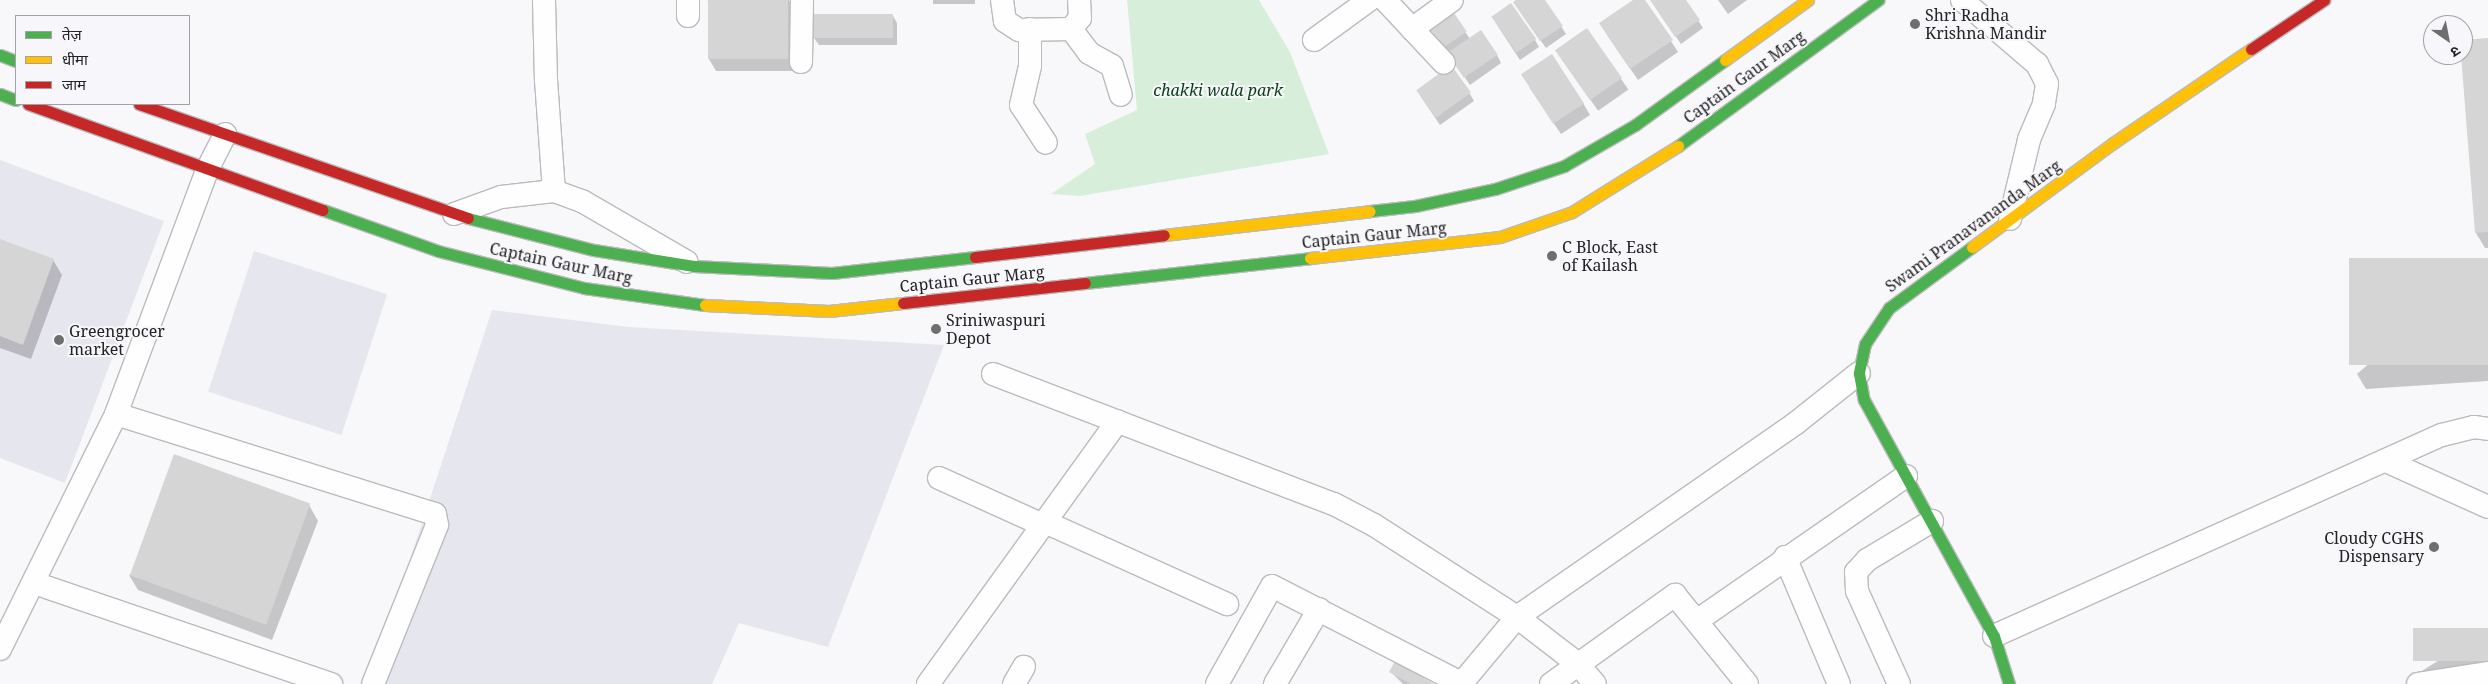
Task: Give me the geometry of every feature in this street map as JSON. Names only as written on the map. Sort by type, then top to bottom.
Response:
[{"type":"main road","name":"Captain Gaur Marg","points":[[142,105],[454,214],[594,250],[694,266],[832,273],[1415,206],[1495,189],[1564,166],[1635,125],[1808,0]]},
{"type":"main road","name":"Captain Gaur Marg","points":[[31,105],[438,251],[584,288],[690,304],[829,311],[1500,238],[1572,212],[1655,163],[1878,0]]},
{"type":"main road","name":"Swami Pranavananda Marg","points":[[2009,684],[1994,636],[1932,520],[1864,400],[1859,373],[1865,344],[1888,308],[2129,132],[2324,0]]},
{"type":"main road","points":[[0,55],[15,60]]},
{"type":"main road","points":[[0,94],[15,100]]},
{"type":"street","points":[[544,0],[546,80],[554,191]]},
{"type":"street","points":[[801,62],[802,0]]},
{"type":"street","points":[[1002,0],[1005,21],[1019,30],[1071,28],[1080,18],[1080,0]]},
{"type":"street","points":[[1314,40],[1369,0]]},
{"type":"street","points":[[1385,0],[1444,63]]},
{"type":"street","points":[[1412,29],[1452,0]]},
{"type":"street","points":[[1962,0],[2037,64],[2047,84],[2044,104],[2029,140],[2010,219]]},
{"type":"street","points":[[1071,28],[1090,53],[1112,66],[1121,95]]},
{"type":"street","points":[[1030,29],[1030,66],[1021,105],[1046,143]]},
{"type":"street","points":[[0,649],[116,414],[208,168],[225,134]]},
{"type":"street","points":[[454,214],[501,197],[554,191],[582,201],[694,266]]},
{"type":"street","points":[[1216,684],[1272,586],[1461,683],[1516,617],[1796,423],[1859,373]]},
{"type":"street","points":[[993,374],[1334,504],[1374,525],[1516,617],[1578,664],[1595,684]]},
{"type":"street","points":[[116,414],[434,514],[438,520],[437,525],[373,684]]},
{"type":"street","points":[[928,684],[1118,421]]},
{"type":"street","points":[[1994,636],[2386,461],[2442,434],[2474,427],[2488,429]]},
{"type":"street","points":[[2386,461],[2488,506]]},
{"type":"street","points":[[1698,620],[1785,557],[1906,476]]},
{"type":"street","points":[[939,478],[1227,604]]},
{"type":"street","points":[[1899,684],[1857,591],[1856,572],[1867,560],[1932,520]]},
{"type":"street","points":[[1785,557],[1839,684]]},
{"type":"street","points":[[34,583],[331,684]]},
{"type":"street","points":[[1551,684],[1675,595],[1698,620],[1748,684]]},
{"type":"street","points":[[1274,684],[1319,609]]},
{"type":"street","points":[[2418,684],[2488,673]]},
{"type":"shaded area","name":"Greengrocer market","points":[[0,160],[164,221],[65,483],[0,458]]},
{"type":"shaded area","points":[[254,251],[387,294],[341,435],[208,392]]},
{"type":"shaded area","points":[[492,310],[629,327],[944,345],[828,647],[739,623],[712,684],[369,684]]},
{"type":"green space","name":"chakki wala park","points":[[1127,0],[1259,0],[1290,52],[1329,154],[1080,196],[1051,194],[1095,164],[1085,134],[1137,110]]},
{"type":"building","points":[[708,0],[788,0],[788,59],[708,59]]},
{"type":"building","points":[[1516,0],[1545,0],[1563,26],[1540,41],[1513,2]]},
{"type":"building","points":[[1633,0],[1645,0],[1673,40],[1630,69],[1599,23]]},
{"type":"building","points":[[1650,0],[1686,0],[1700,20],[1675,37]]},
{"type":"building","points":[[1511,3],[1536,39],[1517,53],[1491,17]]},
{"type":"building","points":[[1450,7],[1467,32],[1443,48],[1426,23]]},
{"type":"building","points":[[813,14],[893,14],[893,38],[813,38]]},
{"type":"building","points":[[1587,28],[1622,78],[1590,100],[1555,50]]},
{"type":"building","points":[[1481,30],[1498,55],[1464,78],[1447,53]]},
{"type":"building","points":[[2488,38],[2488,232],[2475,233],[2462,65],[2473,65],[2473,39]]},
{"type":"building","points":[[1552,54],[1584,103],[1553,124],[1521,74]]},
{"type":"building","points":[[1451,65],[1471,93],[1436,118],[1416,90]]},
{"type":"building","points":[[0,239],[54,259],[23,345],[0,336]]},
{"type":"building","points":[[2349,258],[2488,258],[2488,365],[2349,365]]},
{"type":"building","points":[[174,454],[310,504],[266,625],[130,575]]},
{"type":"building","points":[[2413,628],[2488,628],[2488,661],[2413,661]]},
{"type":"building","points":[[1395,661],[1434,684],[1411,684],[1389,672]]},
{"type":"traffic: fast","points":[[1678,146],[1878,0]]},
{"type":"traffic: fast","points":[[0,55],[15,61]]},
{"type":"traffic: fast","points":[[1370,211],[1415,206],[1495,189],[1564,166],[1635,125],[1725,60]]},
{"type":"traffic: fast","points":[[0,94],[15,100]]},
{"type":"traffic: fast","points":[[323,210],[438,251],[584,288],[705,305]]},
{"type":"traffic: fast","points":[[468,218],[594,250],[694,266],[832,273],[975,257]]},
{"type":"traffic: fast","points":[[1972,247],[1889,308],[1865,344],[1859,373],[1864,400],[1994,636],[2009,684]]},
{"type":"traffic: fast","points":[[1085,283],[1310,258]]},
{"type":"traffic: slow","points":[[1725,60],[1808,0]]},
{"type":"traffic: slow","points":[[1972,247],[2113,143],[2251,49]]},
{"type":"traffic: slow","points":[[1310,258],[1500,237],[1572,212],[1678,146]]},
{"type":"traffic: slow","points":[[1164,235],[1370,211]]},
{"type":"traffic: slow","points":[[705,305],[829,311],[903,303]]},
{"type":"traffic: jam","points":[[2251,49],[2324,0]]},
{"type":"traffic: jam","points":[[31,105],[323,210]]},
{"type":"traffic: jam","points":[[142,105],[468,218]]},
{"type":"traffic: jam","points":[[975,257],[1164,235]]},
{"type":"traffic: jam","points":[[903,303],[1085,283]]},
{"type":"place","name":"Shri Radha Krishna Mandir","points":[[1915,24]]},
{"type":"place","name":"C Block, East of Kailash","points":[[1552,256]]},
{"type":"place","name":"Sriniwaspuri Depot","points":[[936,329]]},
{"type":"place","name":"Greengrocer market","points":[[59,340]]},
{"type":"place","name":"Cloudy CGHS Dispensary","points":[[2434,547]]}]
